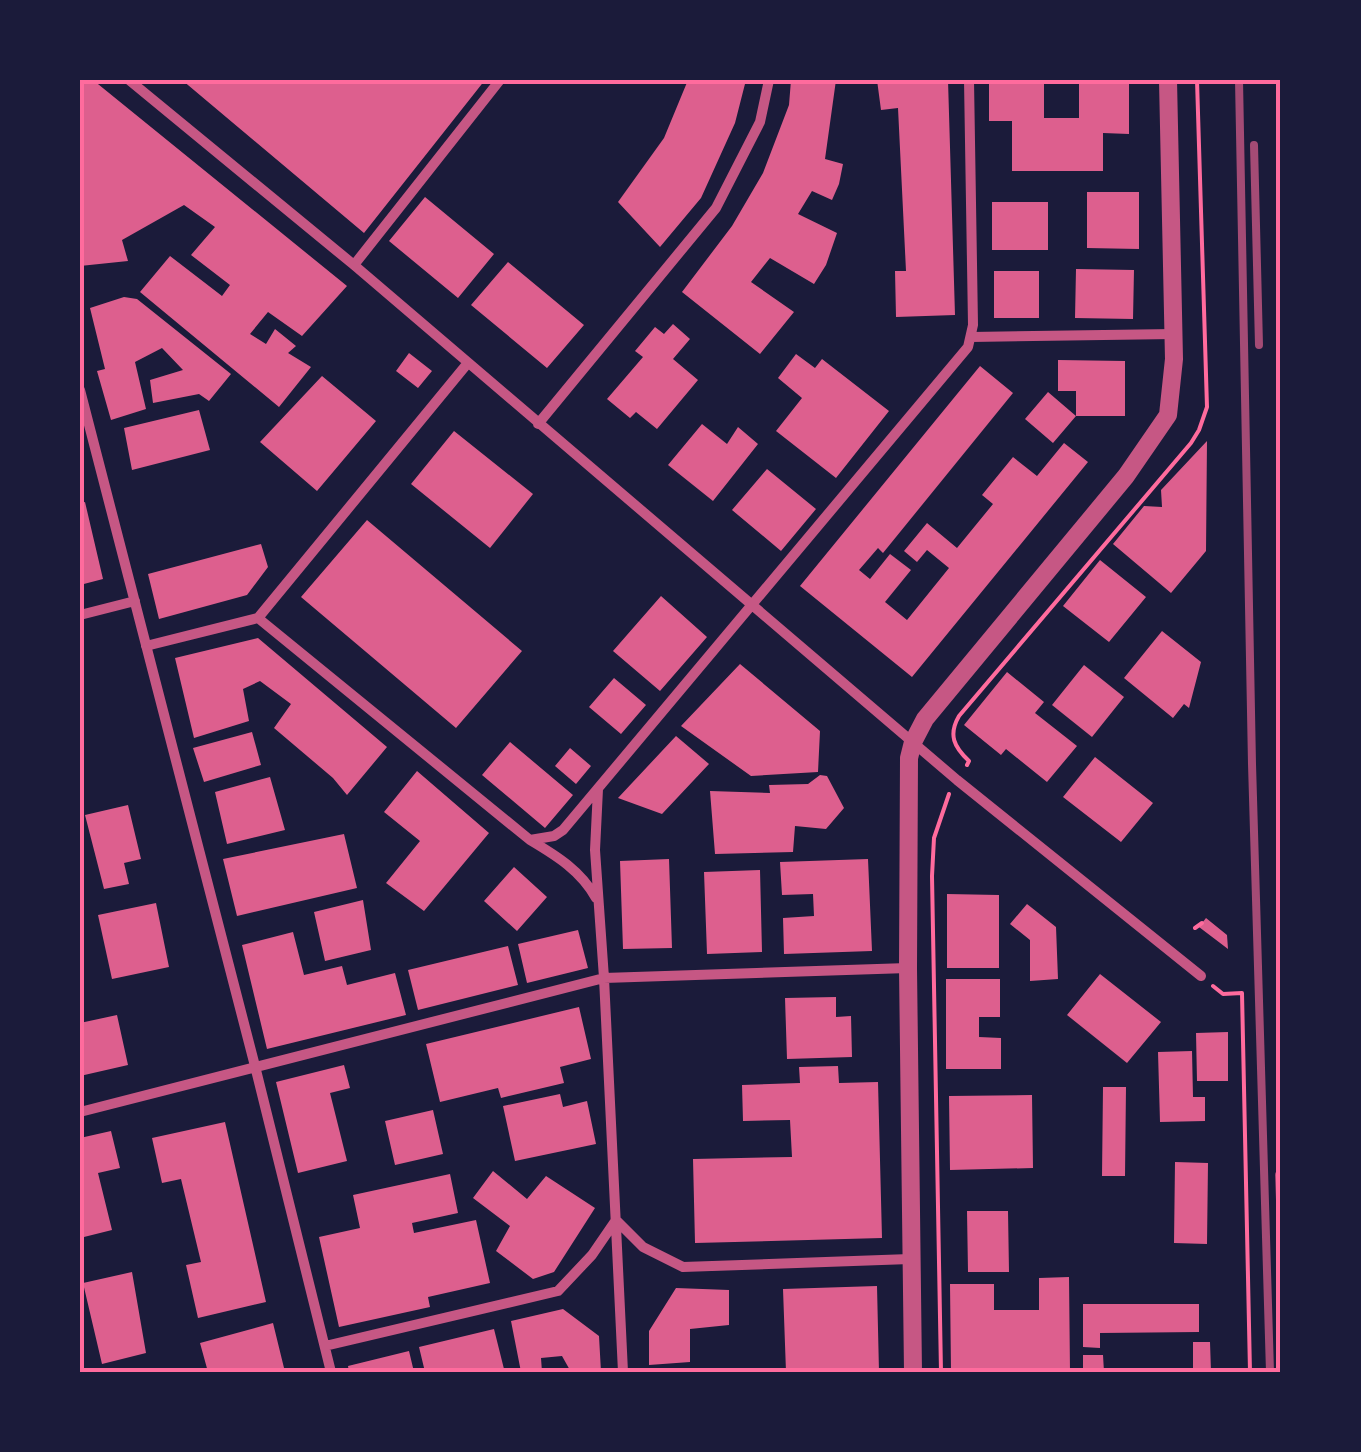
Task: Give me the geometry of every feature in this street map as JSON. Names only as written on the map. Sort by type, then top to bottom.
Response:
[{"type":"street","points":[[128,80],[354,265],[956,780],[1201,976]]},
{"type":"street","points":[[354,265],[500,80]]},
{"type":"street","points":[[538,424],[716,208],[760,122],[769,80]]},
{"type":"street","points":[[530,840],[554,836],[563,830],[961,358],[971,338],[969,80]]},
{"type":"street","points":[[913,1372],[908,968],[909,772],[913,742],[925,719],[1126,476],[1168,415],[1174,334],[1168,80]]},
{"type":"street","points":[[971,338],[1174,334]]},
{"type":"street","points":[[146,646],[258,618],[468,364]]},
{"type":"street","points":[[80,390],[83,414],[255,1066],[331,1372]]},
{"type":"street","points":[[80,615],[134,601]]},
{"type":"street","points":[[258,618],[530,840],[575,870],[599,904]]},
{"type":"street","points":[[598,788],[594,826],[623,1372]]},
{"type":"street","points":[[80,1112],[604,978],[908,968]]},
{"type":"street","points":[[324,1346],[558,1291],[592,1255],[616,1220]]},
{"type":"street","points":[[616,1220],[643,1247],[682,1267],[910,1259]]},
{"type":"path","points":[[941,1372],[932,876],[934,838],[956,780],[969,761],[954,742],[953,728],[959,716],[1191,443],[1204,418],[1207,406],[1198,80]]},
{"type":"path","points":[[1195,928],[1202,923]]},
{"type":"path","points":[[1229,994],[1242,993],[1250,1372]]},
{"type":"building","points":[[82,80],[93,80],[347,286],[302,336],[268,312],[250,334],[266,344],[275,329],[296,346],[288,353],[311,367],[279,407],[140,292],[170,256],[222,296],[230,285],[191,255],[215,227],[184,205],[122,240],[128,261],[80,266]]},
{"type":"building","points":[[182,80],[485,80],[364,233]]},
{"type":"building","points":[[688,80],[746,80],[735,123],[701,198],[660,247],[618,202],[664,138]]},
{"type":"building","points":[[791,80],[836,80],[825,159],[843,164],[839,184],[832,200],[812,191],[798,214],[837,233],[826,265],[814,284],[770,258],[751,282],[794,312],[760,354],[682,292],[732,226],[763,173],[789,105]]},
{"type":"building","points":[[877,80],[948,80],[955,315],[896,317],[895,271],[906,271],[898,108],[881,110]]},
{"type":"building","points":[[989,80],[1044,80],[1044,118],[1079,118],[1079,80],[1129,80],[1129,134],[1103,133],[1103,171],[1012,171],[1012,121],[989,121]]},
{"type":"building","points":[[1087,192],[1139,192],[1139,249],[1087,248]]},
{"type":"building","points":[[425,197],[494,254],[458,298],[389,241]]},
{"type":"building","points":[[992,202],[1048,202],[1048,250],[992,250]]},
{"type":"building","points":[[508,262],[584,325],[547,368],[471,305]]},
{"type":"building","points":[[1076,269],[1134,270],[1133,319],[1075,318]]},
{"type":"building","points":[[994,271],[1039,271],[1039,318],[994,318]]},
{"type":"building","points":[[124,297],[137,299],[231,374],[209,401],[199,394],[153,403],[150,380],[183,370],[162,348],[135,362],[146,409],[111,420],[97,371],[105,369],[90,308]]},
{"type":"building","points":[[673,324],[690,339],[673,359],[698,380],[657,429],[636,412],[630,418],[607,399],[643,357],[635,351],[655,327],[664,334]]},
{"type":"building","points":[[409,353],[432,371],[418,388],[396,371]]},
{"type":"building","points":[[796,354],[815,368],[822,359],[889,411],[836,478],[776,431],[802,398],[778,378]]},
{"type":"building","points":[[1058,360],[1125,361],[1125,416],[1076,416],[1076,391],[1058,391]]},
{"type":"building","points":[[980,366],[1013,393],[883,553],[878,548],[859,570],[870,579],[890,554],[911,570],[885,602],[907,620],[949,568],[927,550],[917,562],[904,551],[927,523],[957,548],[993,504],[982,495],[1013,457],[1037,476],[1064,443],[1088,462],[912,677],[800,586]]},
{"type":"building","points":[[322,376],[376,421],[317,491],[260,442]]},
{"type":"building","points":[[1048,392],[1076,416],[1053,443],[1025,419]]},
{"type":"building","points":[[199,410],[210,450],[132,470],[124,428]]},
{"type":"building","points":[[702,424],[727,444],[738,427],[758,444],[713,501],[668,465]]},
{"type":"building","points":[[454,431],[533,494],[490,548],[411,484]]},
{"type":"building","points":[[1207,441],[1206,551],[1171,593],[1113,544],[1144,506],[1162,507],[1161,490]]},
{"type":"building","points":[[767,469],[816,509],[781,551],[732,510]]},
{"type":"building","points":[[85,502],[103,579],[80,585],[80,503]]},
{"type":"building","points":[[367,520],[522,651],[456,728],[301,597]]},
{"type":"building","points":[[261,544],[268,567],[247,595],[159,619],[148,574]]},
{"type":"building","points":[[1100,560],[1146,597],[1109,642],[1063,606]]},
{"type":"building","points":[[661,596],[707,637],[660,691],[613,651]]},
{"type":"building","points":[[1162,631],[1201,662],[1189,708],[1184,704],[1173,718],[1124,678]]},
{"type":"building","points":[[258,638],[387,747],[347,795],[333,778],[274,728],[291,704],[260,681],[243,689],[249,721],[194,738],[175,658]]},
{"type":"building","points":[[740,664],[820,731],[818,772],[751,776],[681,726]]},
{"type":"building","points":[[1084,665],[1124,697],[1092,737],[1052,705]]},
{"type":"building","points":[[1007,672],[1044,702],[1035,713],[1077,746],[1047,782],[1006,749],[1001,755],[964,725]]},
{"type":"building","points":[[614,678],[646,705],[621,734],[589,707]]},
{"type":"building","points":[[252,732],[261,765],[204,782],[193,748]]},
{"type":"building","points":[[676,736],[709,764],[662,814],[618,798]]},
{"type":"building","points":[[510,742],[573,795],[545,828],[482,775]]},
{"type":"building","points":[[570,748],[591,766],[576,784],[555,766]]},
{"type":"building","points":[[1095,757],[1153,803],[1121,842],[1063,797]]},
{"type":"building","points":[[417,771],[489,833],[424,911],[386,883],[420,841],[384,812]]},
{"type":"building","points":[[820,775],[827,776],[844,808],[826,829],[795,826],[793,852],[715,854],[710,791],[770,793],[769,785],[808,784]]},
{"type":"building","points":[[270,777],[285,830],[227,844],[215,792]]},
{"type":"building","points":[[128,805],[141,859],[124,863],[129,884],[104,889],[85,815]]},
{"type":"building","points":[[344,834],[357,888],[237,916],[223,859]]},
{"type":"building","points":[[669,859],[672,948],[623,949],[620,861]]},
{"type":"building","points":[[868,859],[872,951],[784,954],[783,918],[814,916],[813,894],[782,895],[780,862]]},
{"type":"building","points":[[514,867],[547,897],[517,931],[484,901]]},
{"type":"building","points":[[760,870],[762,952],[707,954],[704,872]]},
{"type":"building","points":[[947,894],[999,895],[999,968],[947,968]]},
{"type":"building","points":[[363,900],[371,950],[325,961],[314,912]]},
{"type":"building","points":[[156,903],[169,967],[112,979],[98,915]]},
{"type":"building","points":[[1027,904],[1056,927],[1058,979],[1030,981],[1030,940],[1010,924]]},
{"type":"building","points":[[1206,918],[1227,935],[1228,949],[1199,927]]},
{"type":"building","points":[[578,930],[588,968],[527,983],[518,944]]},
{"type":"building","points":[[293,932],[304,975],[342,966],[347,985],[395,973],[406,1015],[267,1049],[242,945]]},
{"type":"building","points":[[508,946],[518,985],[418,1010],[408,970]]},
{"type":"building","points":[[1100,974],[1161,1022],[1127,1063],[1067,1015]]},
{"type":"building","points":[[946,979],[1000,979],[1000,1017],[979,1017],[979,1037],[1001,1038],[1001,1069],[946,1069]]},
{"type":"building","points":[[836,997],[836,1017],[851,1016],[852,1057],[787,1059],[785,998]]},
{"type":"building","points":[[579,1007],[591,1059],[560,1067],[564,1083],[501,1098],[498,1088],[440,1102],[426,1044]]},
{"type":"building","points":[[117,1015],[128,1065],[80,1076],[80,1023]]},
{"type":"building","points":[[1228,1032],[1228,1081],[1197,1081],[1196,1033]]},
{"type":"building","points":[[1192,1051],[1193,1097],[1205,1097],[1205,1121],[1160,1122],[1158,1052]]},
{"type":"building","points":[[344,1065],[350,1088],[330,1093],[347,1161],[298,1173],[276,1082]]},
{"type":"building","points":[[838,1066],[839,1083],[878,1082],[882,1238],[695,1243],[693,1159],[792,1157],[790,1120],[743,1121],[742,1085],[800,1083],[799,1067]]},
{"type":"building","points":[[1103,1087],[1126,1087],[1125,1176],[1102,1176]]},
{"type":"building","points":[[560,1094],[563,1107],[587,1101],[596,1144],[515,1161],[503,1106]]},
{"type":"building","points":[[1032,1095],[1033,1168],[950,1170],[949,1096]]},
{"type":"building","points":[[433,1110],[443,1154],[395,1165],[385,1121]]},
{"type":"building","points":[[225,1122],[266,1302],[198,1318],[186,1265],[201,1262],[181,1179],[162,1183],[152,1138]]},
{"type":"building","points":[[111,1131],[120,1168],[98,1173],[112,1230],[80,1238],[80,1138]]},
{"type":"building","points":[[1175,1162],[1208,1163],[1207,1244],[1174,1243]]},
{"type":"building","points":[[493,1171],[527,1199],[546,1176],[595,1208],[554,1272],[533,1279],[496,1251],[510,1226],[473,1198]]},
{"type":"building","points":[[450,1174],[458,1213],[412,1223],[414,1233],[476,1220],[490,1283],[428,1297],[430,1307],[339,1327],[319,1237],[360,1228],[353,1195]]},
{"type":"building","points":[[967,1211],[1008,1211],[1009,1272],[968,1272]]},
{"type":"building","points":[[132,1272],[146,1353],[102,1364],[83,1283]]},
{"type":"building","points":[[1069,1277],[1070,1372],[951,1372],[950,1284],[994,1284],[994,1310],[1039,1310],[1039,1278]]},
{"type":"building","points":[[877,1286],[879,1372],[786,1372],[783,1289]]},
{"type":"building","points":[[676,1288],[729,1290],[729,1325],[690,1329],[690,1362],[649,1365],[649,1331]]},
{"type":"building","points":[[1083,1304],[1199,1304],[1199,1332],[1100,1333],[1100,1348],[1083,1347]]},
{"type":"building","points":[[563,1309],[599,1336],[601,1372],[571,1372],[562,1356],[541,1358],[542,1372],[521,1372],[511,1321]]},
{"type":"building","points":[[273,1323],[285,1372],[208,1372],[200,1343]]},
{"type":"building","points":[[494,1329],[504,1369],[425,1372],[419,1347]]},
{"type":"building","points":[[1193,1342],[1210,1342],[1211,1372],[1193,1372]]},
{"type":"building","points":[[409,1351],[414,1372],[349,1372],[348,1366]]},
{"type":"building","points":[[1083,1355],[1103,1355],[1104,1372],[1083,1372]]},
{"type":"railway","points":[[1239,80],[1252,764],[1270,1372]]},
{"type":"railway","points":[[1254,145],[1259,345]]},
{"type":"railway","points":[[1280,540],[1281,593]]},
{"type":"railway","points":[[1279,1175],[1281,1225]]}]
